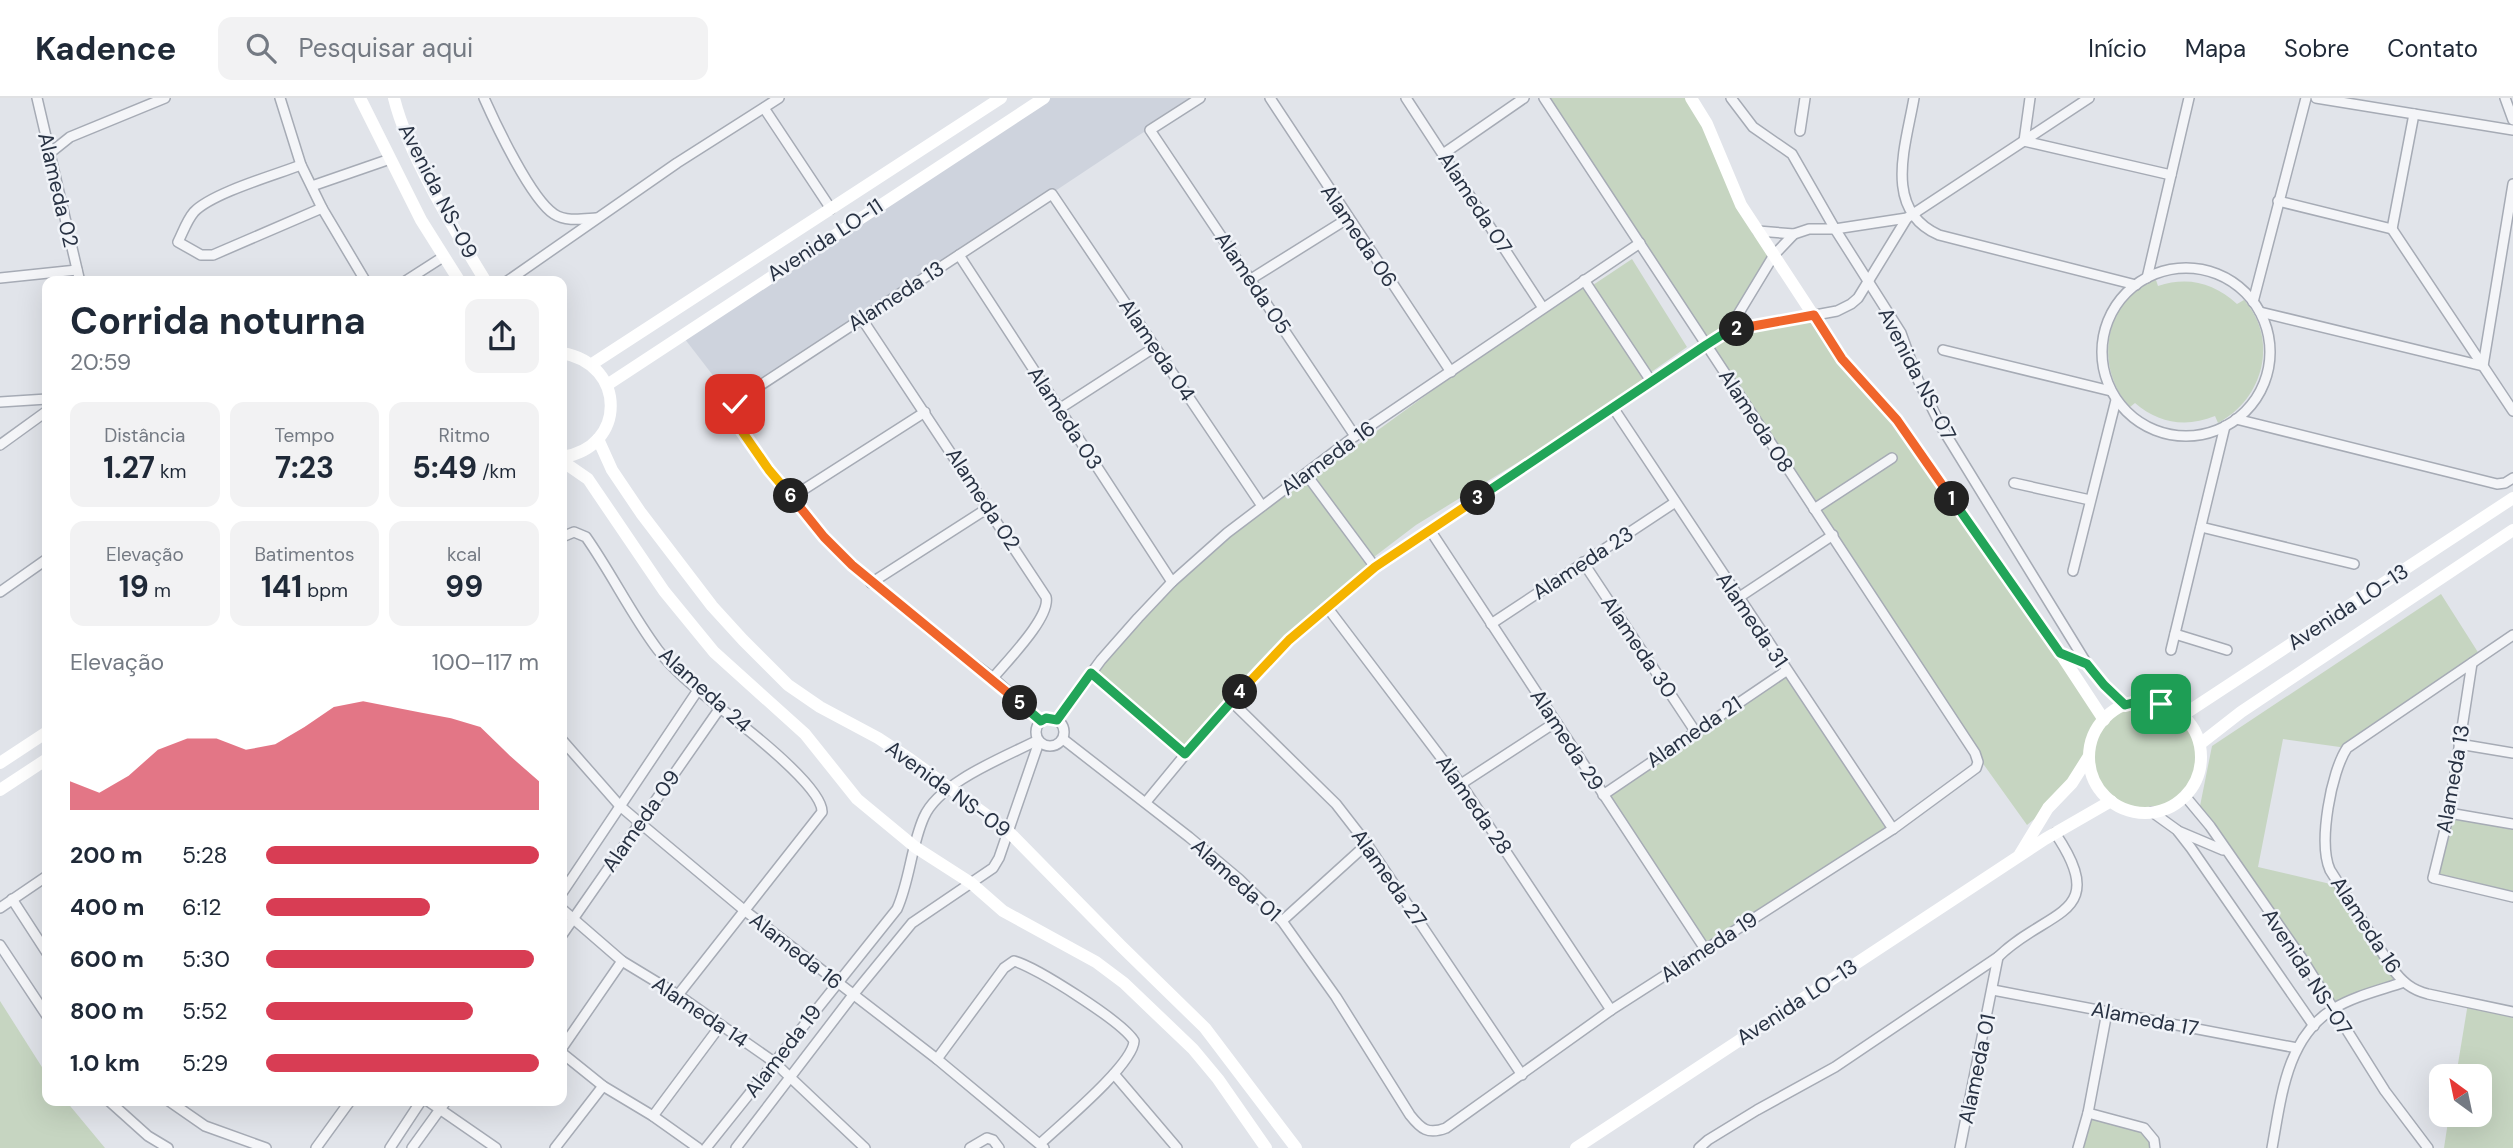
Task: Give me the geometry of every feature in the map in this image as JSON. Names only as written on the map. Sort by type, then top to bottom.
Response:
[{"type":"street","name":"Alameda 02","points":[[37,98],[78,276]]},
{"type":"street","points":[[50,153],[70,137],[154,100],[165,98]]},
{"type":"street","points":[[280,98],[301,165],[322,208],[362,276]]},
{"type":"street","points":[[360,98],[421,220],[456,276]]},
{"type":"street","name":"Avenida NS-09","points":[[394,98],[417,157],[483,276]]},
{"type":"street","points":[[484,98],[508,148],[542,204],[563,218],[598,218]]},
{"type":"street","points":[[515,276],[779,98]]},
{"type":"street","name":"Avenida LO-11","points":[[592,364],[1001,98]]},
{"type":"street","name":"Avenida LO-11","points":[[607,385],[1044,98]]},
{"type":"street","name":"Alameda 05","points":[[1200,98],[1150,130],[1355,436]]},
{"type":"street","name":"Alameda 06","points":[[1270,98],[1451,372]]},
{"type":"street","name":"Alameda 07","points":[[1406,98],[1543,307]]},
{"type":"street","points":[[1443,154],[1524,98]]},
{"type":"street","name":"Alameda 08","points":[[1544,98],[1969,744]]},
{"type":"street","name":"Avenida NS-07","points":[[1691,98],[1707,124],[1741,205],[1842,359],[1897,420],[2104,720]]},
{"type":"street","name":"Avenida NS-07","points":[[1731,98],[1753,127],[1793,154],[1835,229],[1901,333],[1917,380],[1942,428],[2087,664],[2125,705]]},
{"type":"street","points":[[1800,131],[1805,98]]},
{"type":"street","points":[[1914,98],[1900,183],[1909,216],[1939,235],[2136,285]]},
{"type":"street","points":[[2024,141],[2030,98]]},
{"type":"street","points":[[1758,231],[1794,234],[1809,229],[1835,229],[1909,216],[2089,98]]},
{"type":"street","points":[[2147,278],[2189,98]]},
{"type":"street","points":[[2253,302],[2306,98]]},
{"type":"street","points":[[2316,98],[2513,130]]},
{"type":"street","points":[[2505,98],[2513,120]]},
{"type":"street","points":[[764,107],[831,209]]},
{"type":"street","points":[[2392,229],[2414,114]]},
{"type":"street","points":[[2024,141],[2171,175]]},
{"type":"street","points":[[312,186],[390,159]]},
{"type":"street","points":[[301,165],[222,195],[202,206],[192,214],[178,242],[201,254],[213,254],[322,208]]},
{"type":"street","points":[[2483,366],[2513,184]]},
{"type":"street","name":"Alameda 13","points":[[792,497],[769,470],[737,424],[733,409],[741,398],[1052,194]]},
{"type":"street","name":"Alameda 04","points":[[1052,194],[1262,506]]},
{"type":"street","points":[[2278,201],[2392,229],[2513,411]]},
{"type":"street","points":[[1146,802],[1231,701],[1289,640],[1375,567],[1728,331],[1838,311],[1851,304],[1909,216]]},
{"type":"street","points":[[1251,279],[1348,219]]},
{"type":"street","points":[[1728,331],[1774,255],[1794,234]]},
{"type":"street","name":"Alameda 16","points":[[1057,720],[1091,673],[1172,582],[1262,506],[1355,436],[1640,243]]},
{"type":"street","name":"Alameda 03","points":[[958,255],[1172,582]]},
{"type":"street","points":[[2152,255],[2156,262],[2168,270]]},
{"type":"street","points":[[413,276],[443,257]]},
{"type":"street","points":[[2200,269],[2220,275],[2237,286],[2253,302],[2266,328],[2270,349],[2260,390],[2236,419],[2205,433],[2180,436],[2144,425],[2128,413],[2113,395],[2105,375],[2102,355],[2110,315],[2136,285],[2168,270],[2200,269]]},
{"type":"street","points":[[0,278],[77,270]]},
{"type":"street","points":[[2237,286],[2252,282],[2260,275]]},
{"type":"street","points":[[2112,279],[2122,298]]},
{"type":"street","points":[[1584,280],[1651,381]]},
{"type":"street","points":[[2260,312],[2483,366]]},
{"type":"street","points":[[2266,328],[2273,320],[2282,318]]},
{"type":"street","name":"Alameda 02","points":[[862,319],[989,508],[1048,603],[1044,616],[993,678]]},
{"type":"street","points":[[1059,409],[1155,347]]},
{"type":"street","points":[[1944,350],[2083,384],[2113,395]]},
{"type":"street","points":[[567,354],[576,355],[592,364],[607,385],[611,398],[606,427],[598,439],[583,452],[567,457]]},
{"type":"street","points":[[2083,384],[2094,382],[2105,375]]},
{"type":"street","points":[[2073,571],[2109,426],[2113,395]]},
{"type":"street","points":[[0,402],[42,399]]},
{"type":"street","points":[[2248,407],[2263,426]]},
{"type":"street","name":"Alameda 31","points":[[1614,409],[1893,830]]},
{"type":"street","points":[[925,412],[792,497],[824,537],[872,583],[993,678],[1041,721]]},
{"type":"street","points":[[2109,426],[2128,413]]},
{"type":"street","points":[[0,445],[42,415]]},
{"type":"street","points":[[2236,419],[2500,484],[2513,478]]},
{"type":"street","points":[[2171,650],[2225,426]]},
{"type":"street","points":[[2205,433],[2215,442],[2219,452]]},
{"type":"street","name":"Avenida NS-09","points":[[598,439],[612,470],[641,513],[712,606],[743,640],[788,685],[820,707],[878,738],[1007,830],[1205,1028],[1296,1148]]},
{"type":"street","points":[[1814,509],[1892,458]]},
{"type":"street","points":[[567,463],[588,479],[664,591],[714,652],[805,734],[857,799],[915,846],[971,883],[1003,911],[1096,962],[1124,983],[1193,1049],[1218,1079],[1266,1148]]},
{"type":"street","points":[[1306,474],[1375,567]]},
{"type":"street","points":[[2014,483],[2090,500]]},
{"type":"street","name":"Avenida LO-13","points":[[2183,715],[2513,498]]},
{"type":"street","name":"Alameda 23","points":[[1491,624],[1674,503]]},
{"type":"street","points":[[872,583],[989,508]]},
{"type":"street","points":[[2200,527],[2354,564]]},
{"type":"street","name":"Alameda 29","points":[[1430,530],[1705,949]]},
{"type":"street","name":"Avenida LO-13","points":[[2200,744],[2241,712],[2513,530]]},
{"type":"street","name":"Alameda 24","points":[[567,534],[575,531],[586,537],[670,665],[771,749],[821,802],[822,812],[744,910]]},
{"type":"street","points":[[1738,598],[1833,535]]},
{"type":"street","name":"Alameda 30","points":[[1583,562],[1695,731]]},
{"type":"street","points":[[0,592],[42,563]]},
{"type":"street","name":"Alameda 28","points":[[1327,607],[1461,784],[1611,1010]]},
{"type":"street","points":[[2175,634],[2227,650]]},
{"type":"street","name":"Alameda 16","points":[[2513,635],[2347,748],[2339,763],[2325,825],[2325,859],[2330,870],[2392,968],[2404,982],[2428,994],[2513,1012]]},
{"type":"street","name":"Avenida NS-07","points":[[2060,653],[2087,664]]},
{"type":"street","name":"Alameda 13","points":[[2472,663],[2449,813],[2434,878],[2513,897]]},
{"type":"street","name":"Alameda 21","points":[[1603,795],[1786,671]]},
{"type":"street","points":[[1091,673],[1185,754]]},
{"type":"street","name":"Alameda 09","points":[[567,886],[698,690]]},
{"type":"street","name":"Alameda 27","points":[[1231,701],[1336,804],[1367,844],[1522,1075]]},
{"type":"street","points":[[2140,701],[2170,706],[2183,715],[2200,744],[2201,762],[2196,780],[2185,796],[2175,804],[2152,812],[2127,810],[2111,801],[2099,789],[2089,756],[2091,743],[2104,720],[2125,705],[2140,701]]},
{"type":"street","name":"Alameda 09","points":[[567,927],[720,708]]},
{"type":"street","points":[[1046,718],[1057,720],[1064,728],[1063,739],[1052,747],[1038,741],[1035,730],[1041,721],[1046,718]]},
{"type":"street","points":[[1461,784],[1556,722]]},
{"type":"street","points":[[0,763],[42,735]]},
{"type":"street","name":"Alameda 01","points":[[1063,739],[1146,802],[1239,879],[1282,921],[1336,997],[1419,1126]]},
{"type":"street","name":"Alameda 19","points":[[706,1148],[897,909],[905,891],[925,814],[947,787],[1038,741]]},
{"type":"street","name":"Alameda 19","points":[[736,1148],[789,1076],[912,923],[993,868],[999,858],[1038,741]]},
{"type":"street","name":"Alameda 19","points":[[1419,1126],[1432,1132],[1446,1128],[1611,1010],[1893,830],[1976,768],[1977,757],[1969,744]]},
{"type":"street","points":[[2459,744],[2513,753]]},
{"type":"street","name":"Alameda 16","points":[[567,746],[620,806],[640,823],[744,910],[937,1059],[1042,1146]]},
{"type":"street","name":"Avenida LO-13","points":[[2018,857],[2048,808],[2072,783],[2089,756]]},
{"type":"street","points":[[0,790],[42,762]]},
{"type":"street","name":"Avenida NS-07","points":[[2185,796],[2199,811],[2301,957],[2385,1091],[2428,1148]]},
{"type":"street","name":"Avenida LO-13","points":[[1576,1148],[2055,833],[2111,801]]},
{"type":"street","name":"Avenida NS-07","points":[[2152,812],[2177,830],[2314,1026]]},
{"type":"street","points":[[2449,813],[2513,824]]},
{"type":"street","points":[[2177,830],[2227,851]]},
{"type":"street","points":[[1699,1148],[1757,1110],[1835,1067],[1998,957],[2008,946],[2061,913],[2079,888],[2076,872],[2055,833]]},
{"type":"street","points":[[1282,921],[1367,844]]},
{"type":"street","points":[[0,908],[42,879]]},
{"type":"street","points":[[12,899],[42,945]]},
{"type":"street","points":[[678,995],[744,910]]},
{"type":"street","name":"Alameda 14","points":[[567,913],[622,961],[678,995],[774,1062],[865,1148]]},
{"type":"street","points":[[0,945],[42,1008]]},
{"type":"street","name":"Alameda 01","points":[[1960,1148],[1998,957]]},
{"type":"street","points":[[567,1044],[622,961]]},
{"type":"street","points":[[937,1059],[1004,968],[1014,961],[1060,986],[1124,1030],[1133,1041],[1130,1055],[1042,1146]]},
{"type":"street","points":[[2272,1148],[2281,1098],[2297,1048],[2314,1026],[2332,1010],[2404,982]]},
{"type":"street","name":"Alameda 17","points":[[1993,990],[2297,1048]]},
{"type":"street","points":[[2078,1148],[2088,1113],[2107,1012]]},
{"type":"street","points":[[653,1116],[720,1026]]},
{"type":"street","points":[[567,1055],[603,1086],[653,1116],[698,1148]]},
{"type":"street","points":[[1114,1074],[1178,1148]]},
{"type":"street","points":[[555,1148],[603,1086]]},
{"type":"street","points":[[115,1106],[148,1136],[167,1148]]},
{"type":"street","points":[[176,1106],[205,1126],[266,1148]]},
{"type":"street","points":[[316,1148],[345,1106]]},
{"type":"street","points":[[390,1148],[418,1106]]},
{"type":"street","points":[[412,1148],[442,1106]]},
{"type":"street","points":[[444,1106],[484,1145],[496,1148]]},
{"type":"street","points":[[2088,1113],[2144,1128],[2154,1140],[2155,1148]]},
{"type":"street","points":[[971,1148],[987,1138],[993,1140],[999,1148]]},
{"type":"shaded area","points":[[1041,98],[1195,98],[735,404],[681,334]]},
{"type":"green space","points":[[1544,98],[1691,98],[1741,205],[1774,255],[1729,330],[1814,315],[1900,418],[2104,719],[2118,709],[2139,702],[2155,702],[2168,706],[2186,718],[2194,732],[2200,754],[2197,774],[2188,790],[2174,803],[2157,811],[2138,812],[2120,806],[2095,782],[2090,757],[2048,808],[2027,825],[1969,744]]},
{"type":"green space","points":[[1632,259],[1687,347],[1647,375],[1651,381],[1416,525],[1370,560],[1375,567],[1327,607],[1185,754],[1091,673],[1205,552],[1306,474],[1358,543],[1315,476],[1584,280],[1590,287]]},
{"type":"green space","points":[[2156,280],[2158,286],[2190,282],[2210,286],[2237,304],[2244,300],[2255,315],[2263,350],[2256,384],[2234,412],[2218,423],[2215,416],[2194,422],[2173,422],[2153,415],[2135,403],[2130,407],[2111,374],[2108,355],[2115,319],[2125,303],[2138,290]]},
{"type":"green space","points":[[2441,594],[2481,657],[2347,748],[2283,739],[2258,867],[2339,886],[2404,982],[2332,1010],[2199,811],[2212,746]]},
{"type":"green space","points":[[1786,671],[1893,829],[1705,949],[1603,795]]},
{"type":"green space","points":[[2450,817],[2513,830],[2513,891],[2434,876]]},
{"type":"green space","points":[[0,1001],[42,1067],[42,1106],[70,1106],[105,1148],[0,1148]]},
{"type":"green space","points":[[2468,1003],[2513,1012],[2513,1148],[2444,1148],[2447,1127],[2492,1127],[2492,1064],[2458,1064]]},
{"type":"green space","points":[[2088,1113],[2144,1128],[2154,1148],[2078,1148]]},
{"type":"route","points":[[735,404],[733,416],[737,424],[769,470],[824,537],[872,583],[993,678],[1041,721],[1046,718],[1057,720],[1091,673],[1185,754],[1289,640],[1375,567],[1728,331],[1814,315],[1842,359],[1897,420],[2060,653],[2087,664],[2125,705],[2140,701],[2161,704]]}]
